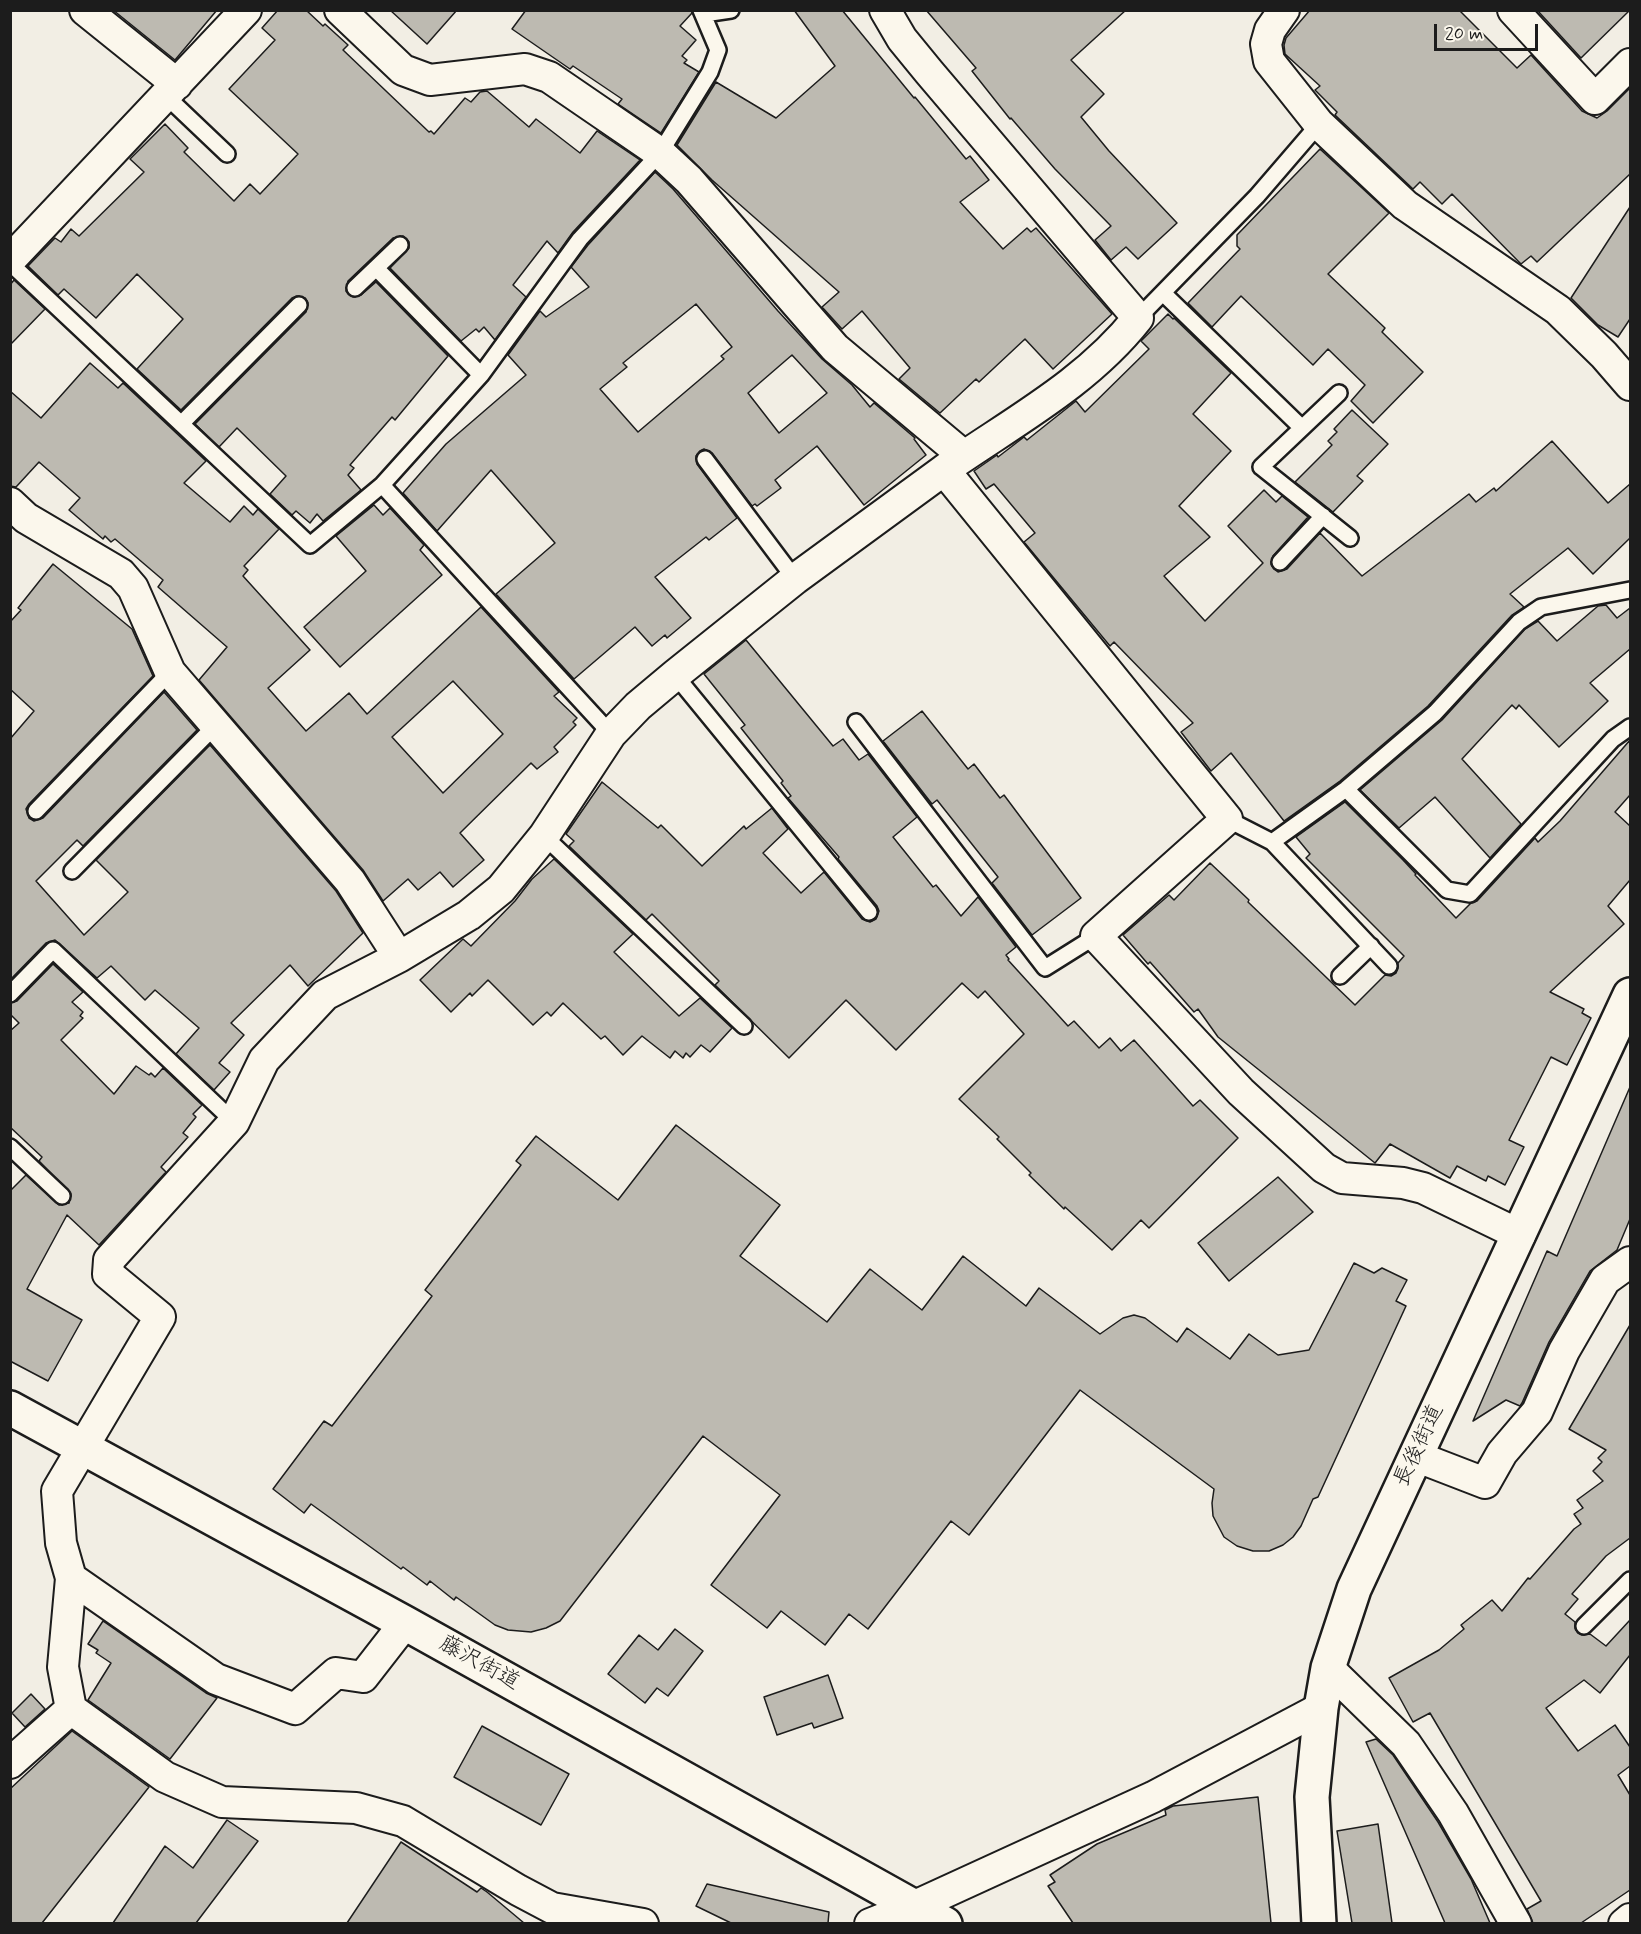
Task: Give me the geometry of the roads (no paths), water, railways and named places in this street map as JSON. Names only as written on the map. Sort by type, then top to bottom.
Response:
[{"type":"main road","name":"長後街道","points":[[1319,1923],[1312,1797],[1321,1708],[1328,1668],[1354,1588],[1630,995]]},
{"type":"main road","name":"藤沢街道","points":[[10,1408],[405,1623],[945,1923]]},
{"type":"street","points":[[85,10],[171,90]]},
{"type":"street","points":[[10,262],[246,10]]},
{"type":"street","points":[[340,10],[403,70],[430,80],[525,69],[549,77],[660,153],[689,180],[835,348],[954,463],[1227,819],[1096,936],[1241,1092],[1324,1168],[1342,1178],[1403,1183],[1423,1188],[1520,1235]]},
{"type":"street","points":[[643,1923],[552,1908],[403,1821],[357,1808],[222,1802],[165,1778],[71,1709],[63,1667],[70,1578],[61,1543],[57,1491],[160,1317],[108,1274],[109,1260],[234,1122],[264,1060],[325,995],[399,957],[469,915],[501,889],[544,836],[611,734],[638,706],[795,579],[954,463],[1075,382],[1121,340],[1138,318],[922,64],[902,39],[885,10]]},
{"type":"street","points":[[1284,10],[1270,30],[1266,44],[1269,61],[1319,124],[1405,205],[1558,310],[1604,355],[1630,385]]},
{"type":"street","points":[[1513,10],[1595,99],[1630,64]]},
{"type":"street","points":[[10,503],[26,518],[121,574],[133,588],[170,672],[350,881],[399,957]]},
{"type":"street","points":[[1415,1456],[1485,1484],[1502,1453],[1537,1412],[1564,1351],[1605,1280],[1630,1262]]},
{"type":"street","points":[[70,1578],[216,1678],[294,1709],[336,1673],[363,1677],[405,1623]]},
{"type":"street","points":[[1328,1668],[1406,1744],[1453,1813],[1516,1923]]},
{"type":"street","points":[[870,1923],[915,1906],[1153,1797],[1321,1708]]},
{"type":"street","points":[[10,1763],[71,1709]]},
{"type":"street","points":[[1624,1923],[1630,1919]]},
{"type":"lane","points":[[10,262],[309,545],[382,485],[481,375],[580,239],[660,153],[710,72],[718,50],[702,13],[731,10]]},
{"type":"lane","points":[[171,90],[226,154]]},
{"type":"lane","points":[[1138,318],[1257,196],[1319,124]]},
{"type":"lane","points":[[355,288],[400,245]]},
{"type":"lane","points":[[376,268],[481,375]]},
{"type":"lane","points":[[1163,293],[1300,428]]},
{"type":"lane","points":[[181,424],[299,305]]},
{"type":"lane","points":[[1339,393],[1261,467],[1350,538]]},
{"type":"lane","points":[[705,459],[795,579]]},
{"type":"lane","points":[[382,485],[611,734]]},
{"type":"lane","points":[[1280,562],[1323,516]]},
{"type":"lane","points":[[1272,842],[1346,789],[1435,713],[1519,622],[1541,607],[1630,590]]},
{"type":"lane","points":[[36,811],[170,672]]},
{"type":"lane","points":[[675,675],[869,912]]},
{"type":"lane","points":[[856,722],[1045,968],[1096,936]]},
{"type":"lane","points":[[72,871],[215,726]]},
{"type":"lane","points":[[1346,789],[1447,890],[1470,894],[1613,739],[1630,727]]},
{"type":"lane","points":[[1227,819],[1272,842],[1389,966]]},
{"type":"lane","points":[[544,836],[744,1026]]},
{"type":"lane","points":[[1340,976],[1371,946]]},
{"type":"lane","points":[[10,994],[53,950],[234,1122]]},
{"type":"lane","points":[[10,1147],[62,1196]]},
{"type":"lane","points":[[1584,1626],[1630,1580]]}]
